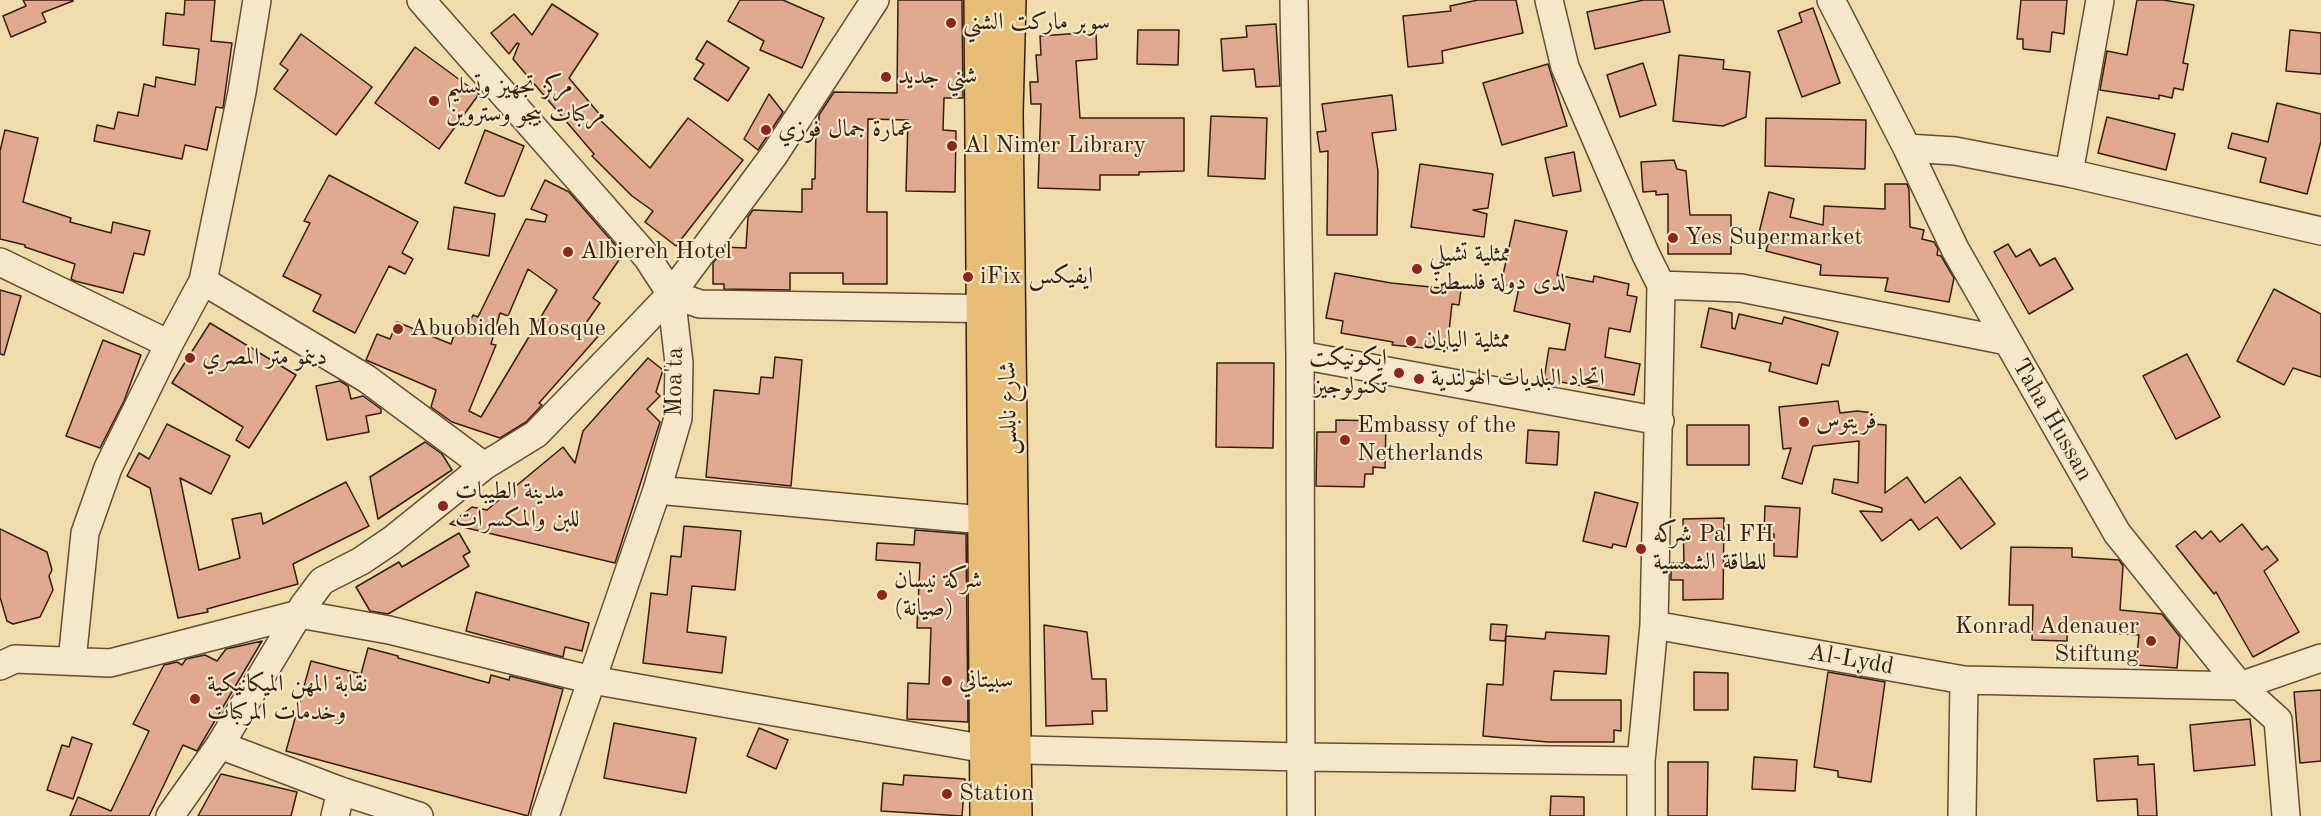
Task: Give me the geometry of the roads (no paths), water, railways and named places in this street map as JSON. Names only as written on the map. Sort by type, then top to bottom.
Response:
[{"type":"main road","name":"شارع نابلس","points":[[981,0],[1011,596],[1001,750],[987,816]]},
{"type":"main road","name":"شارع نابلس","points":[[1009,0],[1006,113],[983,520],[1001,750],[1015,816]]},
{"type":"street","points":[[72,661],[85,533],[108,468],[203,281],[243,92],[257,0]]},
{"type":"street","points":[[170,816],[220,745],[304,604],[322,581],[361,561],[392,540],[484,466],[536,434],[671,294],[774,155],[875,0]]},
{"type":"street","points":[[1294,0],[1300,355],[1301,816]]},
{"type":"street","points":[[1549,0],[1565,67],[1661,285],[1654,625],[1641,761],[1641,816]]},
{"type":"street","name":"Taha Hussan","points":[[1831,0],[1907,148],[1955,249],[2117,533],[2240,686],[2278,720],[2286,816]]},
{"type":"street","points":[[2069,173],[2100,0]]},
{"type":"street","points":[[433,4],[647,257],[671,294],[700,304],[996,309]]},
{"type":"street","points":[[1907,148],[1955,151],[2069,173],[2321,231]]},
{"type":"street","points":[[0,262],[169,344]]},
{"type":"street","points":[[203,281],[367,379],[484,466]]},
{"type":"street","points":[[1661,285],[1741,288],[2007,340]]},
{"type":"street","name":"Moa'ta","points":[[545,816],[657,490],[678,418],[679,363],[671,294]]},
{"type":"street","points":[[1300,355],[1660,421]]},
{"type":"street","points":[[657,490],[983,520]]},
{"type":"street","points":[[0,666],[15,659],[110,663],[299,614],[389,630],[592,680],[1001,750],[1300,757],[1641,761]]},
{"type":"street","name":"Al-Lydd","points":[[1654,625],[1964,680],[2240,686]]},
{"type":"street","points":[[2240,686],[2321,658]]},
{"type":"street","points":[[1962,816],[1964,680]]},
{"type":"street","points":[[220,745],[338,803],[419,816]]},
{"type":"place","name":"سوبر ماركت الشني","points":[[951,23]]},
{"type":"place","name":"شني جديد","points":[[886,77]]},
{"type":"place","name":"مركز تجهيز وتسليم مركبات بيجو وستروين","points":[[434,101]]},
{"type":"place","name":"عمارة جمال فوزي","points":[[766,130]]},
{"type":"place","name":"Al Nimer Library","points":[[952,146]]},
{"type":"place","name":"Yes Supermarket","points":[[1673,238]]},
{"type":"place","name":"Albiereh Hotel","points":[[568,252]]},
{"type":"place","name":"ممثلية تشيلي لدى دولة فلسطين","points":[[1417,269]]},
{"type":"place","name":"iFix ايفيكس","points":[[968,277]]},
{"type":"place","name":"Abuobideh Mosque","points":[[398,329]]},
{"type":"place","name":"ممثلية اليابان","points":[[1411,341]]},
{"type":"place","name":"دينمو متر المصري","points":[[190,358]]},
{"type":"place","name":"ايكونيكت تكنولوجيز","points":[[1399,373]]},
{"type":"place","name":"اتحاد البلديات الهولندية","points":[[1419,379]]},
{"type":"place","name":"فريتوس","points":[[1804,422]]},
{"type":"place","name":"Embassy of the Netherlands","points":[[1345,440]]},
{"type":"place","name":"مدينة الطيبات للبن والمكسرات","points":[[443,506]]},
{"type":"place","name":"شركه Pal FH للطاقة الشمسية","points":[[1641,549]]},
{"type":"place","name":"شركة نيسان (صيانة)","points":[[882,595]]},
{"type":"place","name":"Konrad Adenauer Stiftung","points":[[2151,641]]},
{"type":"place","name":"سبيتاني","points":[[947,681]]},
{"type":"place","name":"نقابة المهن الميكانيكية وخدمات المركبات","points":[[195,699]]},
{"type":"place","name":"Station","points":[[947,794]]}]
